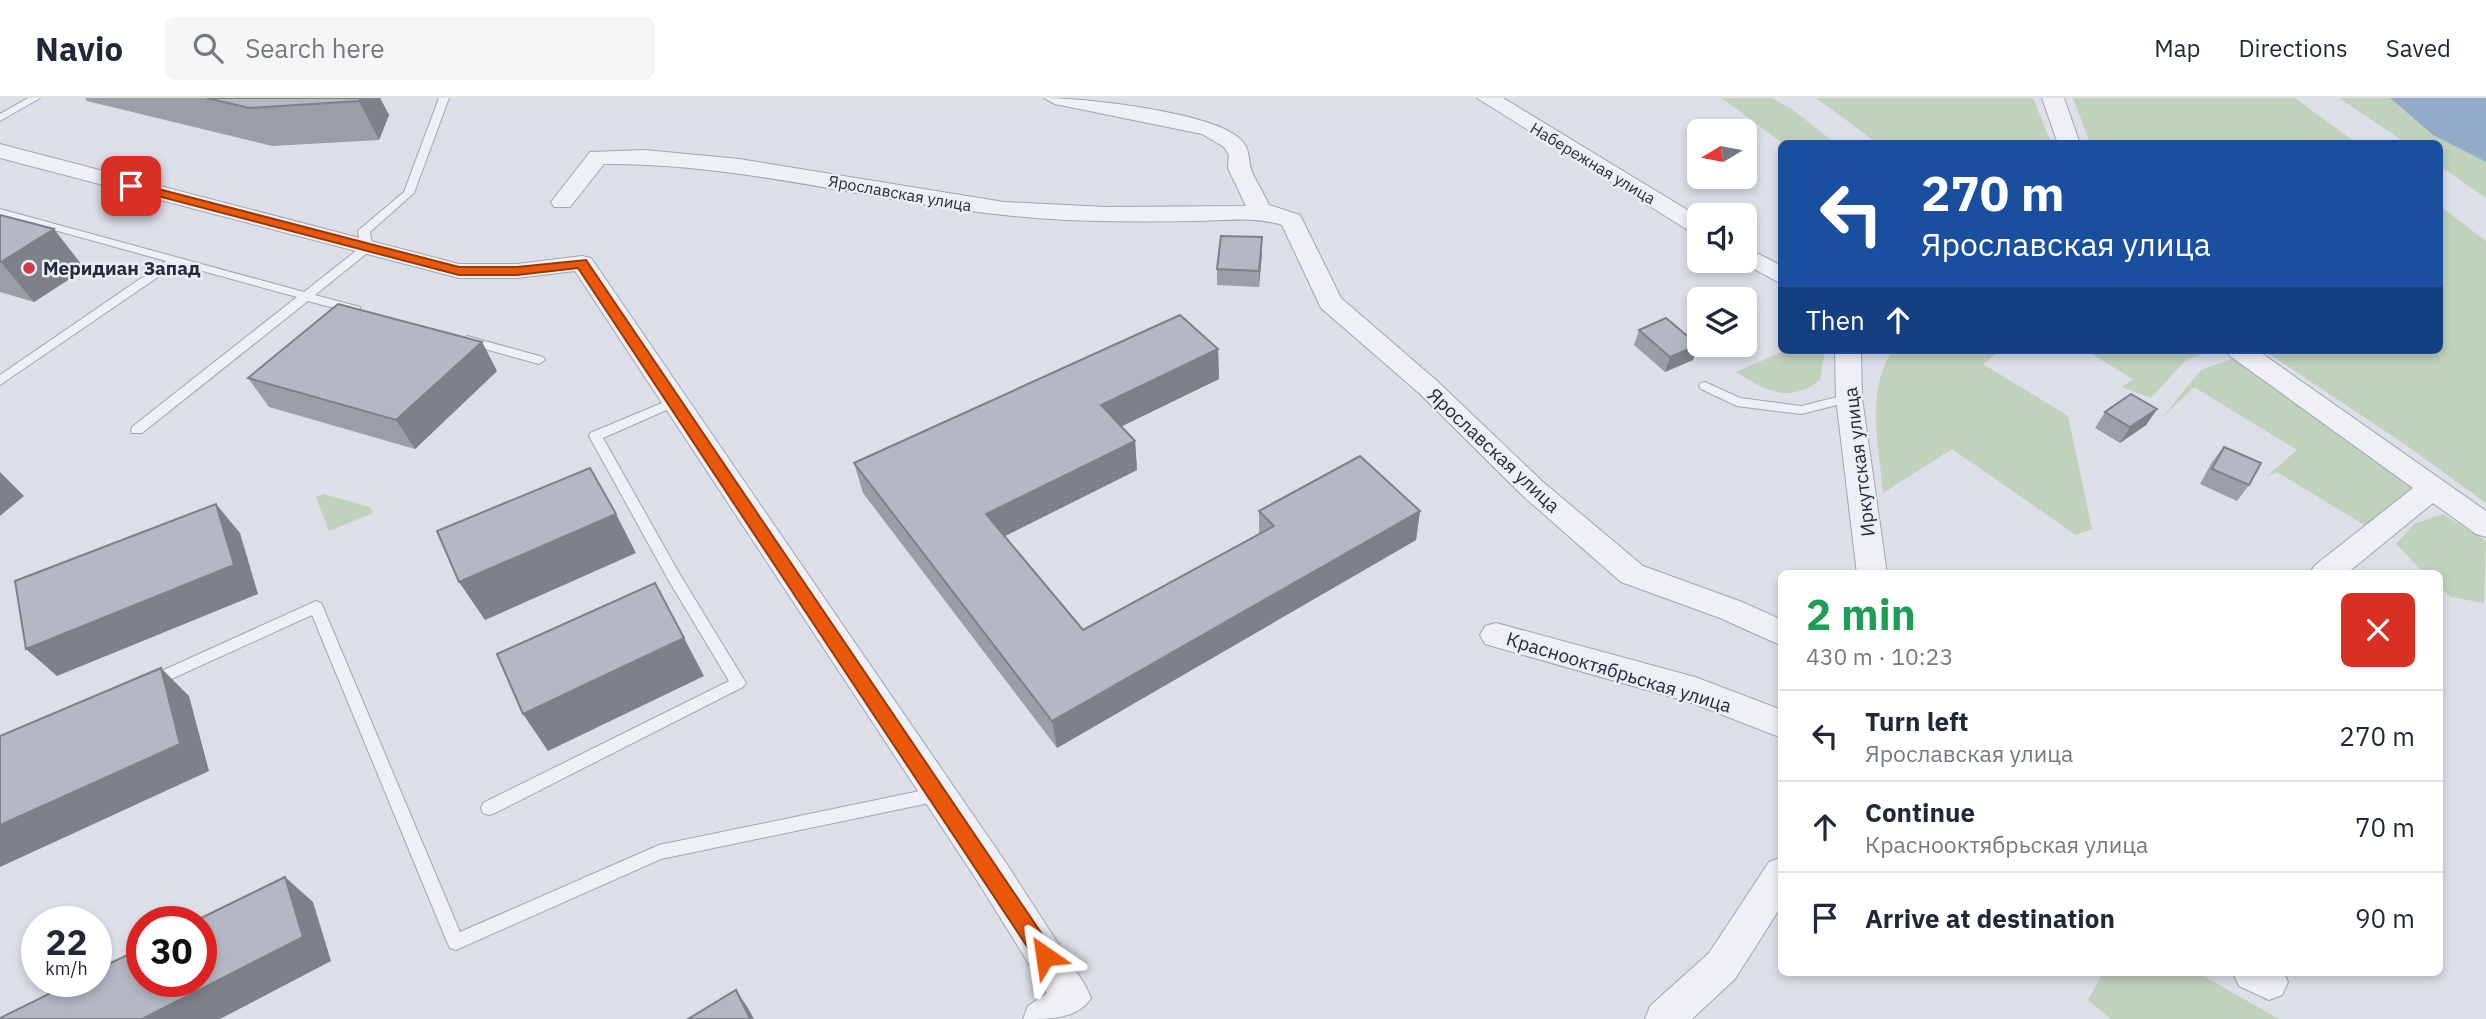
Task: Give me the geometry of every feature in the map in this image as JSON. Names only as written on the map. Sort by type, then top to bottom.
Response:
[{"type":"street","points":[[1055,98],[1209,129],[1231,142],[1240,155],[1239,168],[1259,210]]},
{"type":"street","name":"Набережная улица","points":[[1488,98],[1687,220]]},
{"type":"street","points":[[2053,98],[2068,140]]},
{"type":"street","points":[[0,151],[459,271],[517,271],[582,263],[939,794],[1072,998],[1042,1019]]},
{"type":"street","name":"Ярославская улица","points":[[562,202],[598,157],[630,156],[771,170],[899,194],[1039,213],[1228,215],[1259,210],[1292,219],[1330,302],[1428,387],[1532,489],[1632,574],[1731,610],[1778,632]]},
{"type":"street","points":[[1757,261],[1778,274]]},
{"type":"street","name":"Иркутская улица","points":[[1848,354],[1849,398],[1871,570]]},
{"type":"street","points":[[2245,354],[2486,526]]},
{"type":"street","points":[[2330,570],[2434,487]]},
{"type":"street","name":"Краснооктябрьская улица","points":[[1496,635],[1696,690],[1778,722]]},
{"type":"street","points":[[1664,1019],[1723,966],[1778,879]]},
{"type":"lane","points":[[0,118],[35,98]]},
{"type":"lane","points":[[137,430],[367,248],[364,231],[409,193],[444,98]]},
{"type":"lane","points":[[0,212],[372,314]]},
{"type":"lane","points":[[0,381],[176,260]]},
{"type":"lane","points":[[449,335],[539,360]]},
{"type":"lane","points":[[1705,387],[1737,402],[1801,411],[1849,398]]},
{"type":"lane","points":[[489,808],[738,682],[674,578],[595,436],[674,402]]},
{"type":"lane","points":[[142,687],[316,607],[456,942],[659,852],[939,794]]},
{"type":"green space","points":[[1722,98],[1772,98],[1793,110],[1831,140],[1778,140],[1757,124],[1757,119],[1750,119]]},
{"type":"green space","points":[[1816,98],[2033,98],[2050,140],[1873,140]]},
{"type":"green space","points":[[2073,98],[2295,98],[2352,140],[2089,140]]},
{"type":"green space","points":[[2339,98],[2390,98],[2433,135],[2443,140],[2402,140]]},
{"type":"green space","points":[[2443,140],[2486,162],[2486,198],[2443,168]]},
{"type":"green space","points":[[2443,208],[2486,241],[2486,503],[2406,445],[2269,354],[2443,354]]},
{"type":"green space","points":[[1778,354],[1824,354],[1820,380],[1798,392],[1768,389],[1736,372]]},
{"type":"green space","points":[[1891,354],[1997,354],[1983,364],[2068,416],[2092,529],[2076,535],[1952,449],[1883,493],[1876,401],[1884,366]]},
{"type":"green space","points":[[2092,354],[2202,354],[2185,361],[2151,398],[2122,387],[2133,379]]},
{"type":"green space","points":[[2232,359],[2245,361],[2416,485],[2402,503],[2366,526],[2277,472],[2266,477],[2297,450],[2194,387],[2162,418],[2201,370]]},
{"type":"green space","points":[[323,494],[370,507],[373,513],[329,531],[316,497]]},
{"type":"green space","points":[[2443,514],[2486,541],[2484,603],[2451,597],[2443,590],[2443,570],[2421,570],[2396,544],[2414,524]]},
{"type":"green space","points":[[2101,976],[2203,976],[2279,1019],[2111,1019],[2088,1000]]},
{"type":"water","points":[[2390,98],[2486,98],[2486,162],[2433,135]]},
{"type":"building","points":[[207,98],[360,98],[359,101],[249,108]]},
{"type":"building","points":[[0,215],[54,229],[0,262]]},
{"type":"building","points":[[1221,236],[1262,237],[1259,271],[1217,269]]},
{"type":"building","points":[[338,304],[482,342],[396,420],[248,378]]},
{"type":"building","points":[[1180,315],[1218,349],[1101,405],[1135,441],[986,514],[1083,630],[1274,526],[1259,511],[1360,456],[1420,511],[1052,721],[854,463]]},
{"type":"building","points":[[1666,318],[1687,336],[1687,350],[1670,357],[1639,330]]},
{"type":"building","points":[[2131,394],[2157,409],[2130,427],[2105,412]]},
{"type":"building","points":[[2224,447],[2261,463],[2249,485],[2212,469]]},
{"type":"building","points":[[590,468],[616,514],[459,582],[437,531]]},
{"type":"building","points":[[216,504],[234,565],[26,649],[15,581]]},
{"type":"building","points":[[655,583],[684,638],[523,714],[497,654]]},
{"type":"building","points":[[161,668],[180,744],[0,825],[0,736]]},
{"type":"building","points":[[285,877],[303,937],[217,981],[217,910]]},
{"type":"building","points":[[126,956],[126,997],[185,997],[142,1019],[0,1019],[43,997],[112,997],[112,962]]},
{"type":"building","points":[[736,990],[750,1019],[688,1019]]},
{"type":"place","name":"Меридиан Запад","points":[[29,268]]},
{"type":"route","points":[[131,186],[459,271],[517,271],[582,263],[991,871],[1045,956]]}]
